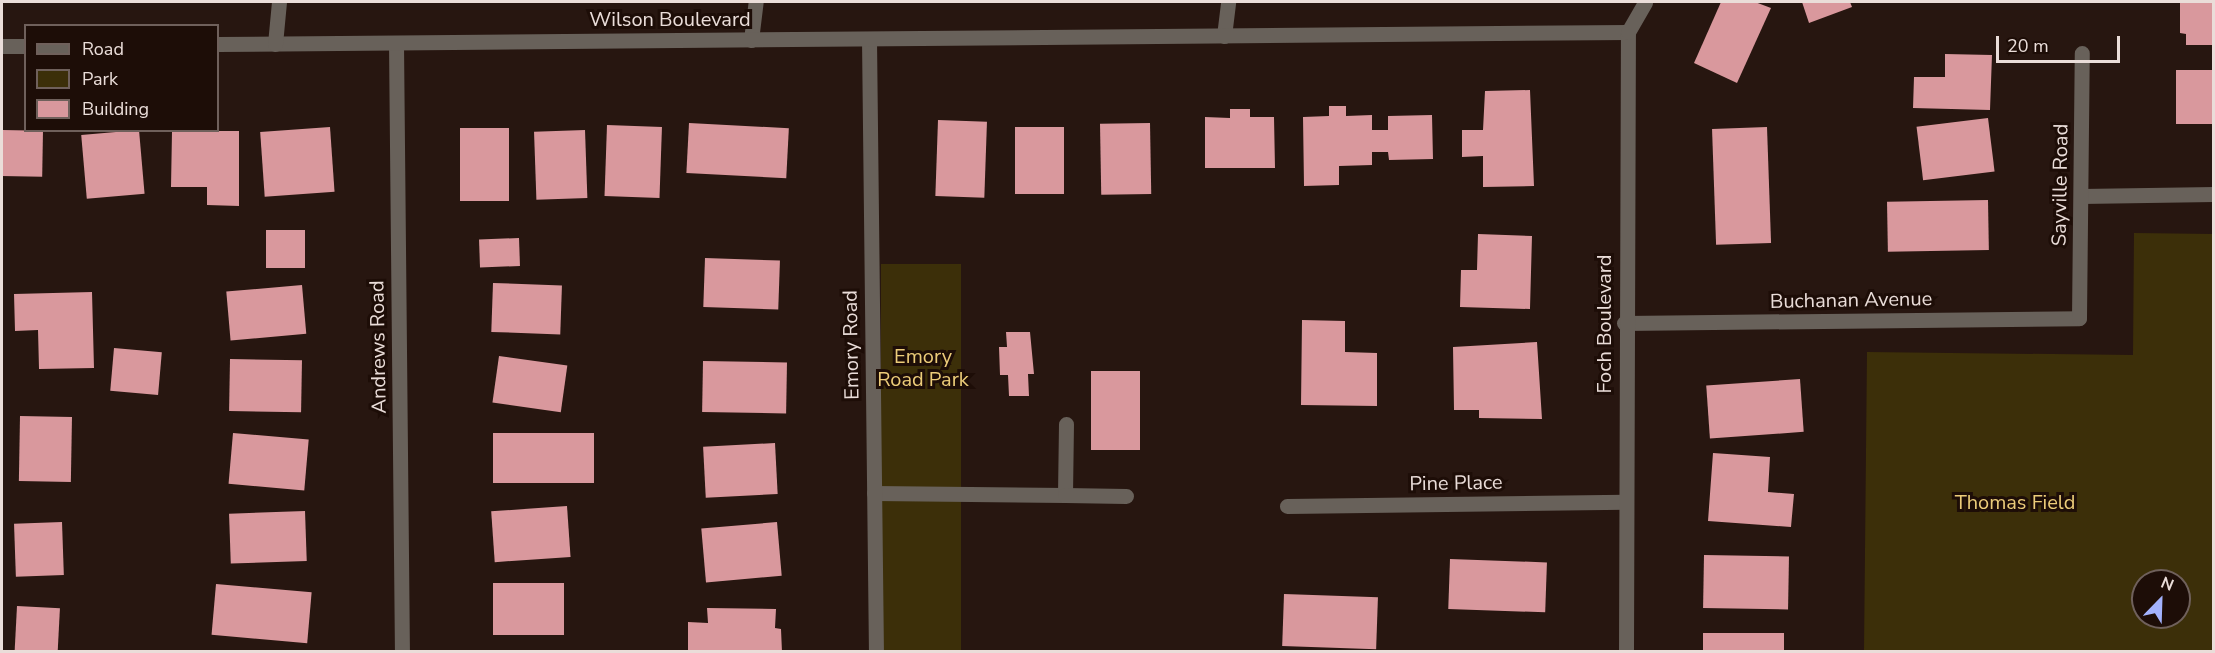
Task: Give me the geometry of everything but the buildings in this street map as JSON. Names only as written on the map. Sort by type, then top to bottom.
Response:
[{"type":"street","points":[[275,44],[279,2]]},
{"type":"street","points":[[751,40],[756,2]]},
{"type":"street","points":[[1224,36],[1228,2]]},
{"type":"street","name":"Foch Boulevard","points":[[1626,651],[1624,323],[1628,32],[1645,2]]},
{"type":"street","name":"Wilson Boulevard","points":[[219,44],[1628,32]]},
{"type":"street","name":"Emory Road","points":[[869,39],[876,651]]},
{"type":"street","name":"Andrews Road","points":[[396,43],[402,651]]},
{"type":"street","points":[[2,46],[24,46]]},
{"type":"street","name":"Sayville Road","points":[[2079,318],[2082,53]]},
{"type":"street","points":[[2080,196],[2214,194]]},
{"type":"street","name":"Buchanan Avenue","points":[[1624,323],[2079,318]]},
{"type":"street","points":[[1065,495],[1066,424]]},
{"type":"street","points":[[874,493],[1126,496]]},
{"type":"street","name":"Pine Place","points":[[1287,506],[1625,502]]},
{"type":"green space","name":"Thomas Field","points":[[2134,233],[2213,234],[2213,651],[1864,651],[1867,352],[2133,355]]},
{"type":"green space","name":"Emory Road Park","points":[[881,264],[961,264],[961,651],[881,651]]}]
